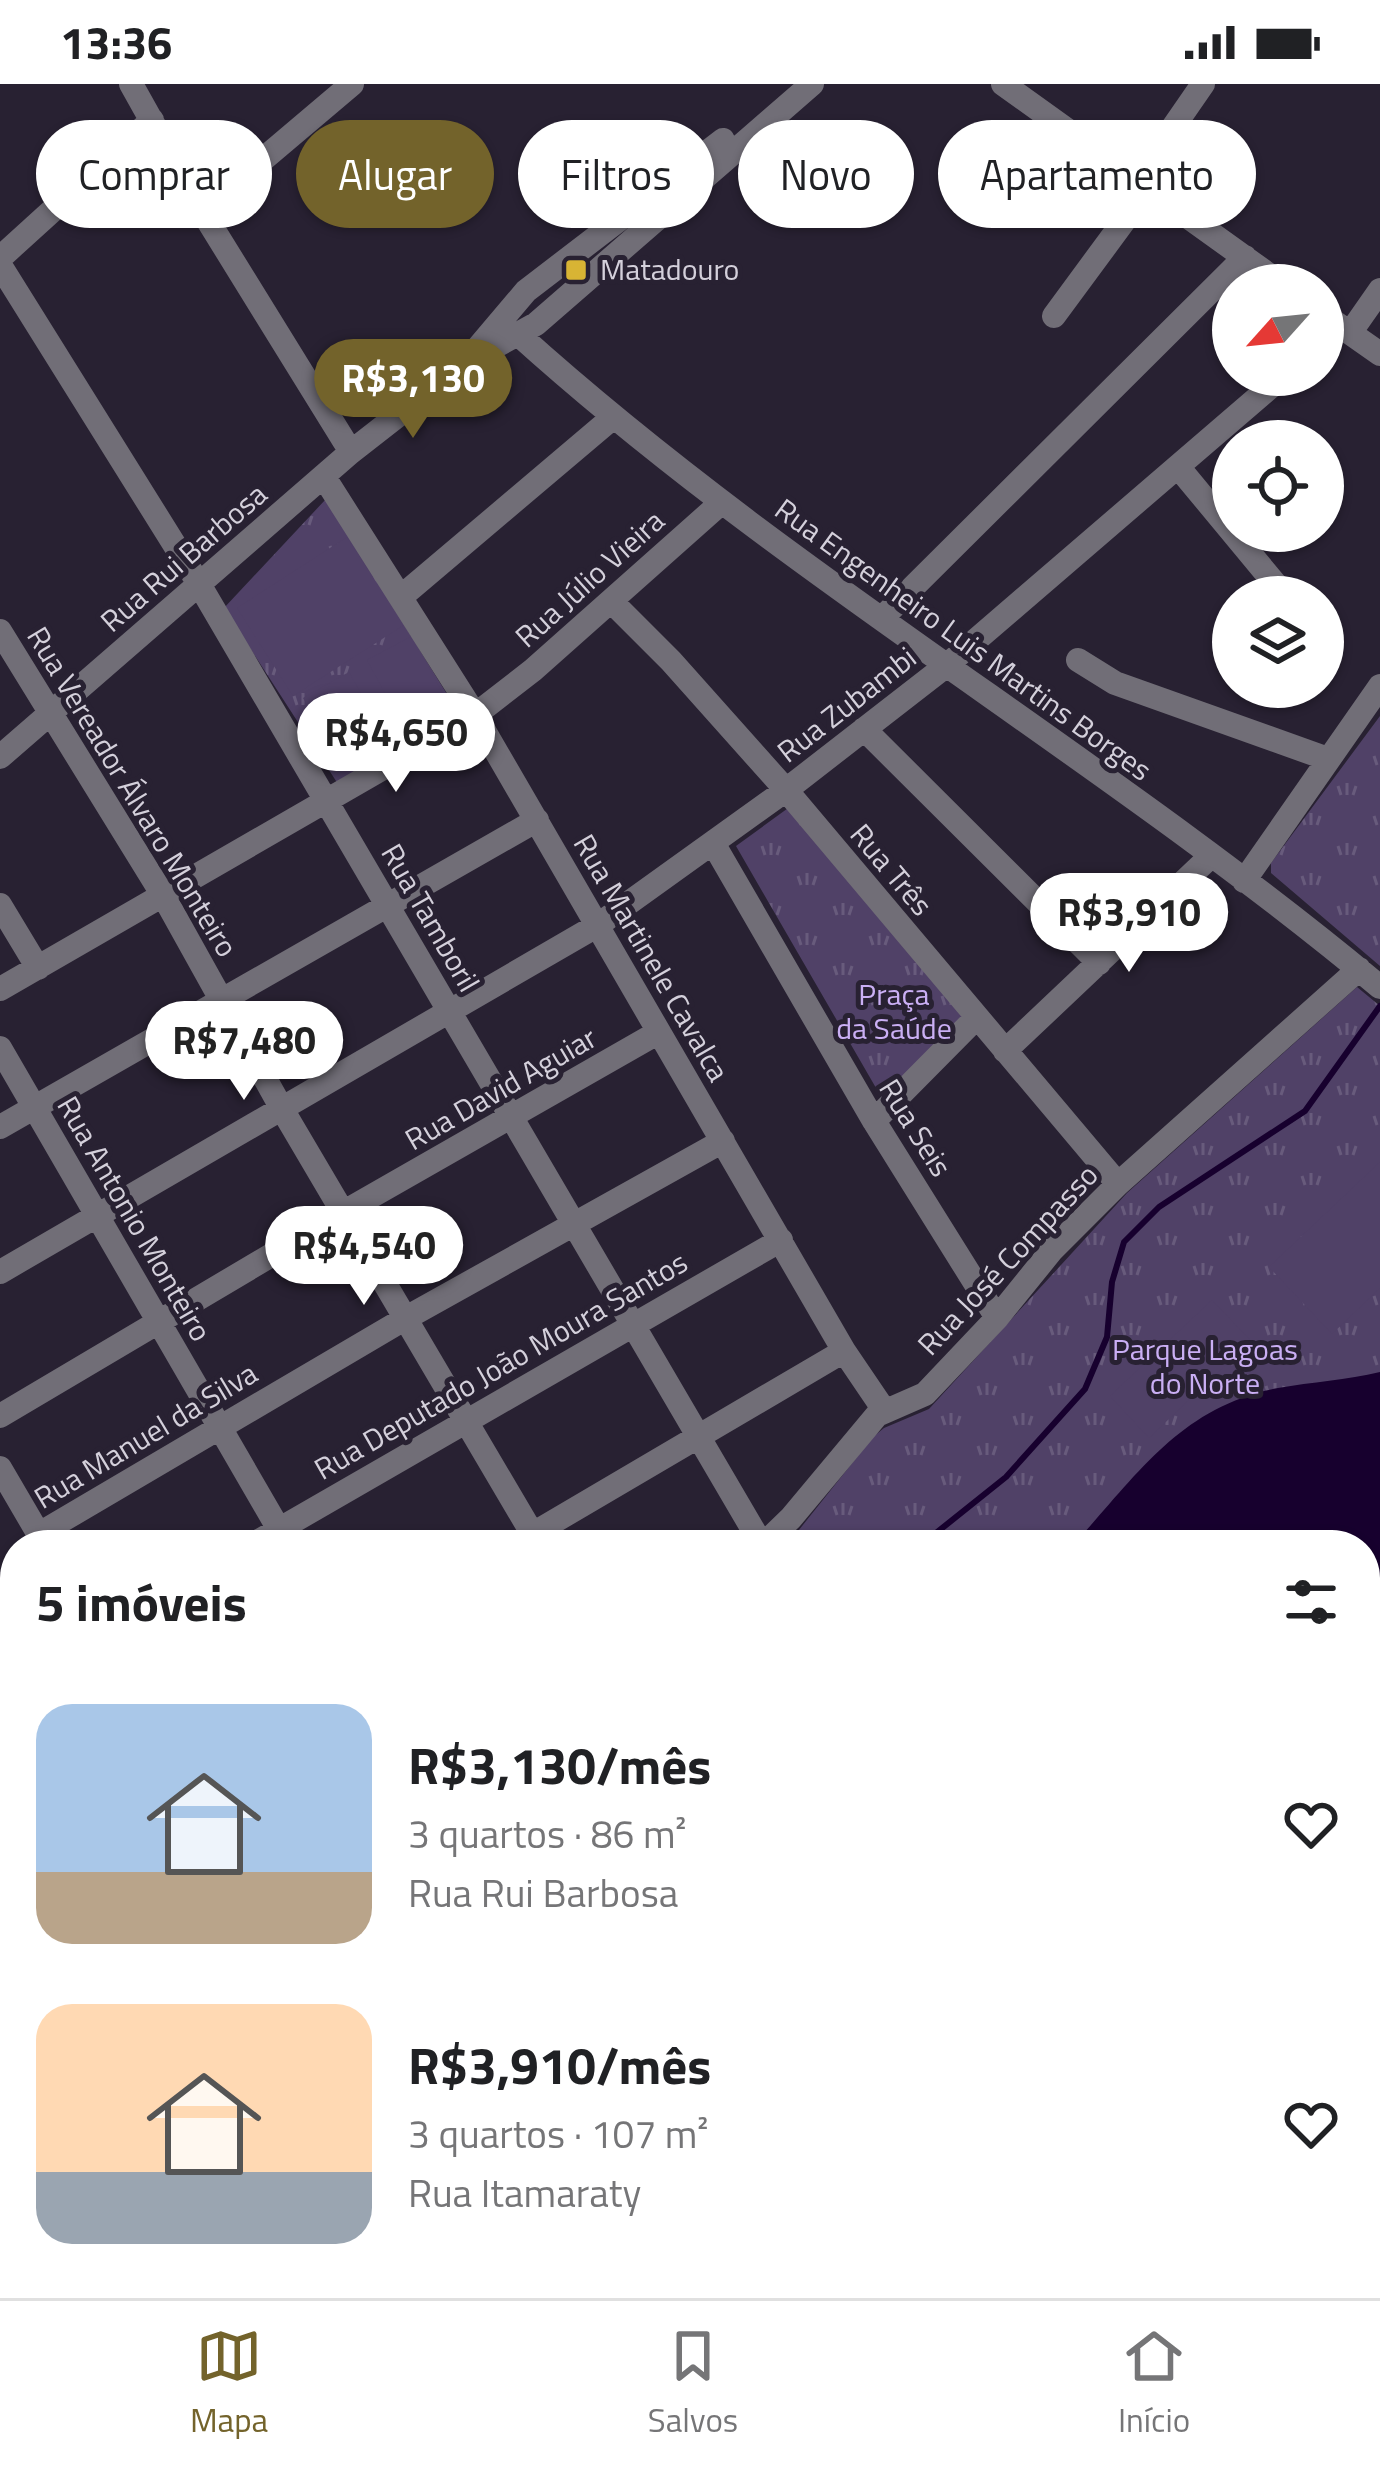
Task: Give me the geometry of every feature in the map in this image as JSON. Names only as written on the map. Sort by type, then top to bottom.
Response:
[{"type":"street","points":[[131,84],[152,120]]},
{"type":"street","points":[[272,152],[352,84]]},
{"type":"street","name":"Rua Rui Barbosa","points":[[465,363],[526,291],[701,158],[789,84]]},
{"type":"street","name":"Rua Rui Barbosa","points":[[0,757],[351,452],[465,363],[536,324],[812,84]]},
{"type":"street","points":[[1003,84],[1054,120]]},
{"type":"street","points":[[1181,120],[1203,84]]},
{"type":"street","points":[[0,262],[36,228]]},
{"type":"street","points":[[213,228],[351,452]]},
{"type":"street","points":[[1054,316],[1113,228]]},
{"type":"street","points":[[1205,228],[1254,264]]},
{"type":"street","points":[[882,618],[1245,257]]},
{"type":"street","name":"Rua Tamboril","points":[[0,262],[199,584],[754,1530]]},
{"type":"street","points":[[1344,320],[1380,290]]},
{"type":"street","name":"Rua Engenheiro Luis Martins Borges","points":[[518,334],[611,419],[1211,856],[1370,979]]},
{"type":"street","points":[[1344,334],[1380,354]]},
{"type":"street","name":"Rua Zubambi","points":[[0,1272],[598,925],[786,790],[947,664],[1260,396]]},
{"type":"street","points":[[403,596],[611,419]]},
{"type":"street","points":[[1179,468],[1269,576]]},
{"type":"street","name":"Rua Martinele Cavalca","points":[[324,477],[475,715],[844,1351],[884,1410]]},
{"type":"street","name":"Rua Júlio Vieira","points":[[0,989],[475,715],[722,502]]},
{"type":"street","name":"Rua Três","points":[[611,601],[642,629],[786,790],[1118,1184]]},
{"type":"street","name":"Rua Vereador Álvaro Monteiro","points":[[0,631],[164,897],[466,1422],[522,1530]]},
{"type":"street","points":[[1078,660],[1114,683],[1328,759]]},
{"type":"street","points":[[1244,881],[1380,686]]},
{"type":"street","points":[[865,729],[1099,963]]},
{"type":"street","points":[[0,1126],[537,820]]},
{"type":"street","name":"Rua Seis","points":[[713,843],[874,1121],[998,1318]]},
{"type":"street","points":[[1005,1051],[1211,856]]},
{"type":"street","points":[[0,905],[38,968]]},
{"type":"street","name":"Rua José Compasso","points":[[776,1530],[884,1410],[925,1394],[998,1318],[1052,1250],[1118,1184],[1370,979]]},
{"type":"street","points":[[874,1121],[976,1018]]},
{"type":"street","name":"Rua David Aguiar","points":[[0,1416],[659,1032]]},
{"type":"street","name":"Rua Antonio Monteiro","points":[[0,1048],[279,1530]]},
{"type":"street","name":"Rua Manuel da Silva","points":[[56,1530],[406,1318],[723,1142]]},
{"type":"street","name":"Rua Deputado João Moura Santos","points":[[294,1530],[632,1323],[781,1240]]},
{"type":"street","points":[[546,1530],[844,1351]]},
{"type":"street","points":[[0,1468],[37,1530]]},
{"type":"green space","points":[[326,499],[460,715],[338,784],[224,608]]},
{"type":"green space","points":[[347,537],[404,625],[293,696],[237,608]]},
{"type":"green space","points":[[412,636],[450,707],[405,731],[367,660]]},
{"type":"green space","points":[[349,672],[388,742],[342,768],[303,698]]},
{"type":"green space","points":[[1380,716],[1380,966],[1271,873],[1271,863]]},
{"type":"green space","name":"Praça da Saúde","points":[[791,806],[968,1018],[883,1100],[736,846]]},
{"type":"green space","name":"Parque Lagoas do Norte","points":[[1357,987],[1380,1006],[1380,1530],[799,1530],[873,1437],[929,1409],[1127,1193]]},
{"type":"green space","points":[[1380,1162],[1380,1288],[1332,1334],[1269,1267]]},
{"type":"green space","points":[[1212,1300],[1251,1341],[1149,1438],[1110,1396]]},
{"type":"shaded area","points":[[1380,1372],[1380,1530],[1086,1530],[1162,1448],[1213,1411],[1278,1388]]},
{"type":"waterway","points":[[940,1530],[1006,1477],[1085,1389],[1107,1337],[1112,1282],[1124,1242],[1159,1207],[1305,1111],[1380,1006]]},
{"type":"place","name":"Matadouro","points":[[576,270]]}]
